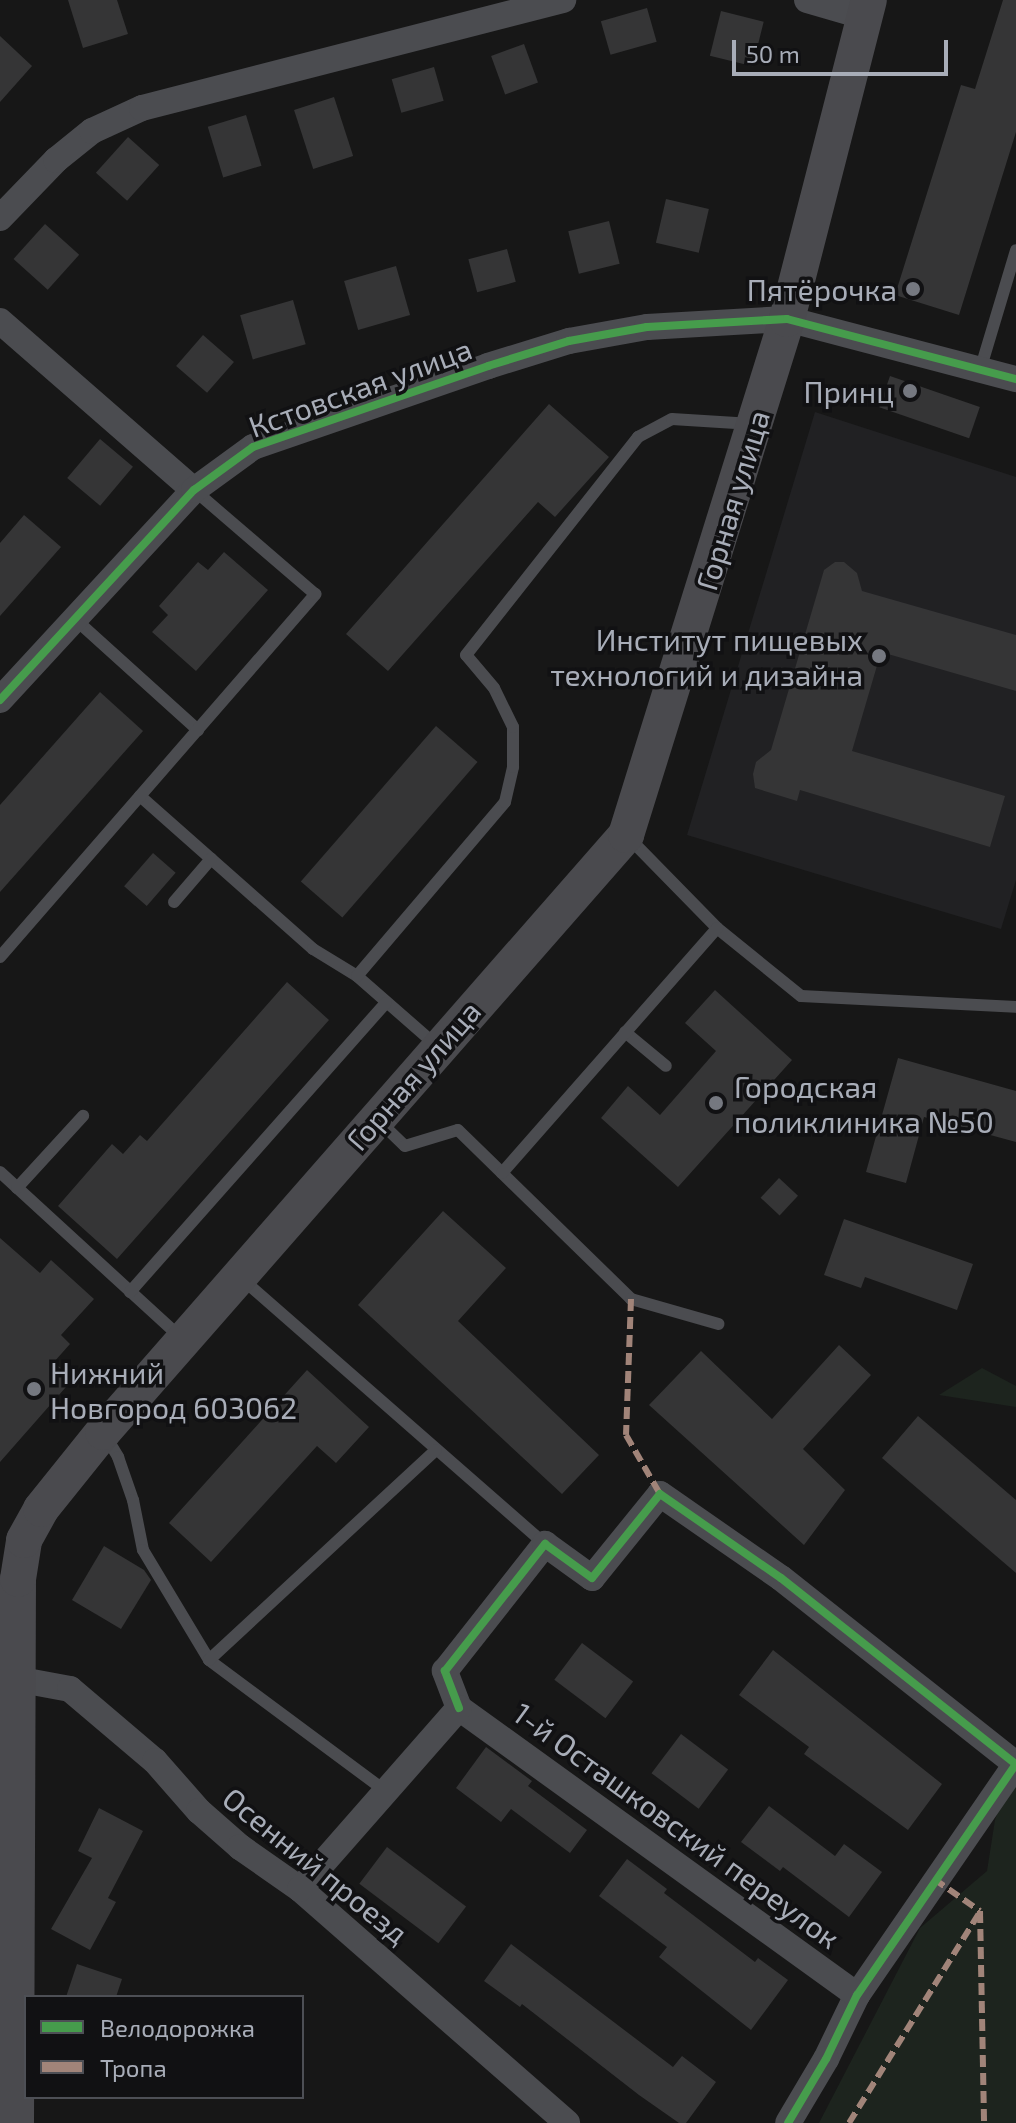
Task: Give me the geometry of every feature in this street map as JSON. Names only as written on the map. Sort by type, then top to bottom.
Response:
[{"type":"main road","name":"Горная улица","points":[[16,2123],[16,1679],[18,1579],[24,1540],[41,1509],[103,1432],[437,1047],[626,835],[787,319],[868,8]]},
{"type":"street","points":[[0,218],[56,160],[92,131],[142,108],[563,0]]},
{"type":"street","points":[[807,0],[868,8]]},
{"type":"street","name":"Кстовская улица","points":[[0,700],[194,490],[253,447],[569,341],[647,327],[787,319],[981,367],[1016,379]]},
{"type":"street","points":[[0,321],[194,490]]},
{"type":"street","points":[[300,1889],[459,1708],[445,1671],[545,1544],[592,1578],[660,1494],[781,1578],[1016,1764],[857,1995],[826,2059],[788,2123]]},
{"type":"street","name":"Осенний проезд","points":[[16,1679],[70,1689],[155,1761],[199,1811],[240,1847],[300,1889],[567,2123]]},
{"type":"street","name":"1-й Осташковский переулок","points":[[459,1708],[857,1995]]},
{"type":"lane","points":[[981,367],[1016,250]]},
{"type":"lane","points":[[357,976],[505,802],[513,767],[513,727],[494,688],[466,655],[638,437],[672,419],[755,424]]},
{"type":"lane","points":[[0,957],[315,594],[194,490]]},
{"type":"lane","points":[[75,619],[198,730]]},
{"type":"lane","points":[[140,796],[313,949],[357,976],[437,1047]]},
{"type":"lane","points":[[626,835],[717,928],[801,996],[1016,1007]]},
{"type":"lane","points":[[174,902],[211,859]]},
{"type":"lane","points":[[502,1173],[717,928]]},
{"type":"lane","points":[[130,1292],[386,1003]]},
{"type":"lane","points":[[625,1032],[666,1066]]},
{"type":"lane","points":[[17,1188],[83,1116]]},
{"type":"lane","points":[[376,1118],[405,1146],[458,1130],[631,1299],[719,1324]]},
{"type":"lane","points":[[0,1172],[184,1340]]},
{"type":"lane","points":[[239,1276],[545,1544]]},
{"type":"lane","points":[[103,1432],[118,1457],[133,1500],[143,1550],[209,1660],[384,1790]]},
{"type":"lane","points":[[209,1660],[436,1450]]},
{"type":"shaded area","name":"Институт пищевых технологий и дизайна","points":[[815,412],[1016,477],[1016,880],[1001,929],[687,835]]},
{"type":"shaded area","points":[[982,1368],[1016,1386],[1016,1407],[939,1395]]},
{"type":"shaded area","points":[[1016,1761],[1016,2123],[819,2123],[920,1928],[987,1871],[995,1820]]},
{"type":"building","points":[[68,0],[117,0],[128,34],[83,48]]},
{"type":"building","points":[[1003,0],[1016,0],[1016,132],[959,315],[895,295],[961,85],[975,89]]},
{"type":"building","points":[[647,8],[657,42],[611,55],[601,21]]},
{"type":"building","points":[[721,11],[764,22],[753,66],[710,56]]},
{"type":"building","points":[[0,36],[32,66],[0,102]]},
{"type":"building","points":[[524,44],[538,83],[505,94],[491,56]]},
{"type":"building","points":[[434,67],[444,101],[401,113],[392,79]]},
{"type":"building","points":[[334,97],[353,156],[313,169],[294,110]]},
{"type":"building","points":[[246,115],[261,166],[223,177],[208,127]]},
{"type":"building","points":[[128,137],[159,165],[127,201],[96,173]]},
{"type":"building","points":[[666,199],[709,209],[699,253],[656,243]]},
{"type":"building","points":[[609,221],[620,264],[579,274],[568,231]]},
{"type":"building","points":[[45,224],[79,255],[48,290],[14,259]]},
{"type":"building","points":[[507,249],[516,282],[477,292],[468,259]]},
{"type":"building","points":[[396,266],[410,315],[358,330],[344,281]]},
{"type":"building","points":[[293,300],[306,344],[253,359],[240,315]]},
{"type":"building","points":[[203,335],[234,362],[207,393],[176,366]]},
{"type":"building","name":"Принц","points":[[890,376],[980,407],[969,438],[879,407]]},
{"type":"building","points":[[549,404],[609,457],[555,517],[538,502],[388,671],[346,634]]},
{"type":"building","points":[[100,439],[133,467],[100,506],[67,478]]},
{"type":"building","points":[[24,515],[61,547],[0,616],[0,543]]},
{"type":"building","points":[[224,552],[268,590],[196,671],[152,632],[168,615],[159,606],[198,562],[208,570]]},
{"type":"building","points":[[835,562],[844,562],[857,573],[862,591],[1016,635],[1016,691],[881,652],[852,751],[1005,796],[990,847],[800,790],[797,801],[755,788],[753,774],[756,762],[771,750],[824,570]]},
{"type":"building","points":[[100,692],[143,731],[0,892],[0,805]]},
{"type":"building","points":[[436,726],[478,762],[342,918],[301,881]]},
{"type":"building","points":[[153,853],[176,873],[147,906],[124,886]]},
{"type":"building","points":[[287,982],[329,1020],[117,1259],[58,1206],[112,1144],[123,1154],[140,1135],[147,1141]]},
{"type":"building","points":[[715,990],[792,1060],[678,1187],[601,1118],[628,1086],[660,1115],[716,1051],[685,1023]]},
{"type":"building","points":[[898,1058],[1016,1091],[1016,1142],[924,1117],[906,1183],[866,1172]]},
{"type":"building","points":[[779,1178],[798,1196],[780,1215],[761,1198]]},
{"type":"building","points":[[443,1211],[506,1268],[458,1321],[599,1455],[562,1494],[358,1305]]},
{"type":"building","points":[[844,1219],[973,1264],[957,1310],[865,1277],[861,1288],[824,1275]]},
{"type":"building","points":[[0,1238],[40,1273],[51,1260],[94,1299],[61,1335],[70,1344],[54,1362],[73,1379],[0,1462]]},
{"type":"building","points":[[839,1345],[871,1375],[803,1449],[845,1490],[804,1545],[649,1405],[701,1351],[772,1419]]},
{"type":"building","points":[[307,1370],[369,1427],[336,1463],[317,1446],[211,1562],[169,1523]]},
{"type":"building","points":[[918,1416],[1016,1500],[1016,1573],[882,1458]]},
{"type":"building","points":[[104,1546],[144,1570],[151,1580],[121,1629],[72,1600]]},
{"type":"building","points":[[582,1643],[633,1682],[605,1718],[554,1680]]},
{"type":"building","points":[[773,1650],[942,1784],[908,1830],[804,1754],[809,1747],[739,1695]]},
{"type":"building","points":[[681,1734],[728,1770],[699,1809],[652,1773]]},
{"type":"building","points":[[486,1747],[532,1781],[528,1786],[587,1830],[570,1853],[511,1809],[501,1822],[456,1788]]},
{"type":"building","points":[[769,1806],[835,1856],[844,1844],[882,1872],[849,1917],[783,1867],[780,1871],[741,1842]]},
{"type":"building","points":[[99,1808],[143,1831],[108,1898],[116,1902],[90,1950],[51,1929],[92,1858],[78,1851]]},
{"type":"building","points":[[387,1847],[466,1907],[438,1943],[359,1884]]},
{"type":"building","points":[[627,1859],[667,1889],[664,1893],[755,1962],[758,1958],[788,1980],[751,2030],[659,1957],[667,1947],[599,1896]]},
{"type":"building","points":[[511,1944],[673,2067],[682,2056],[716,2082],[686,2123],[679,2123],[639,2095],[522,2004],[520,2007],[484,1981]]},
{"type":"building","points":[[77,1964],[122,1979],[117,1995],[67,1995]]},
{"type":"marked path","points":[[631,1299],[626,1435],[660,1494]]},
{"type":"marked path","points":[[934,1879],[980,1911],[984,2123]]},
{"type":"marked path","points":[[849,2123],[980,1912]]},
{"type":"cycle path","points":[[0,700],[194,490],[253,447],[488,366],[569,341],[647,327],[787,319],[1016,379]]},
{"type":"cycle path","points":[[459,1708],[445,1671],[545,1544],[592,1578],[660,1494],[781,1578],[1016,1764],[857,1995],[826,2059],[788,2123]]},
{"type":"place","name":"Пятёрочка","points":[[913,289]]},
{"type":"place","name":"Принц","points":[[910,391]]},
{"type":"place","name":"Институт пищевых технологий и дизайна","points":[[879,656]]},
{"type":"place","name":"Городская поликлиника №50","points":[[716,1103]]},
{"type":"place","name":"Нижний Новгород 603062","points":[[34,1389]]}]
